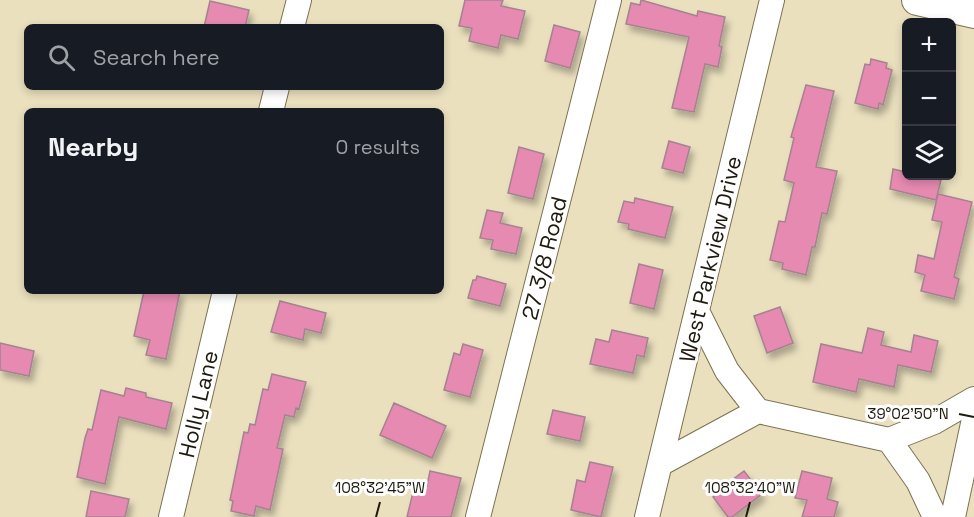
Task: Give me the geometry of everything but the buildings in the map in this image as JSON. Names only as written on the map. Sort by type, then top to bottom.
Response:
[{"type":"main road","points":[[917,0],[974,13]]},
{"type":"street","points":[[293,24],[299,0]]},
{"type":"street","name":"27 3/8 Road","points":[[478,517],[609,0]]},
{"type":"street","name":"West Parkview Drive","points":[[647,517],[772,0]]},
{"type":"street","points":[[272,108],[276,90]]},
{"type":"street","name":"Holly Lane","points":[[171,517],[224,294]]},
{"type":"street","points":[[697,311],[727,371],[758,411],[889,440],[934,422],[974,399]]},
{"type":"street","points":[[660,464],[758,411]]},
{"type":"street","points":[[952,517],[974,419]]},
{"type":"street","points":[[889,440],[918,481],[935,517]]}]
